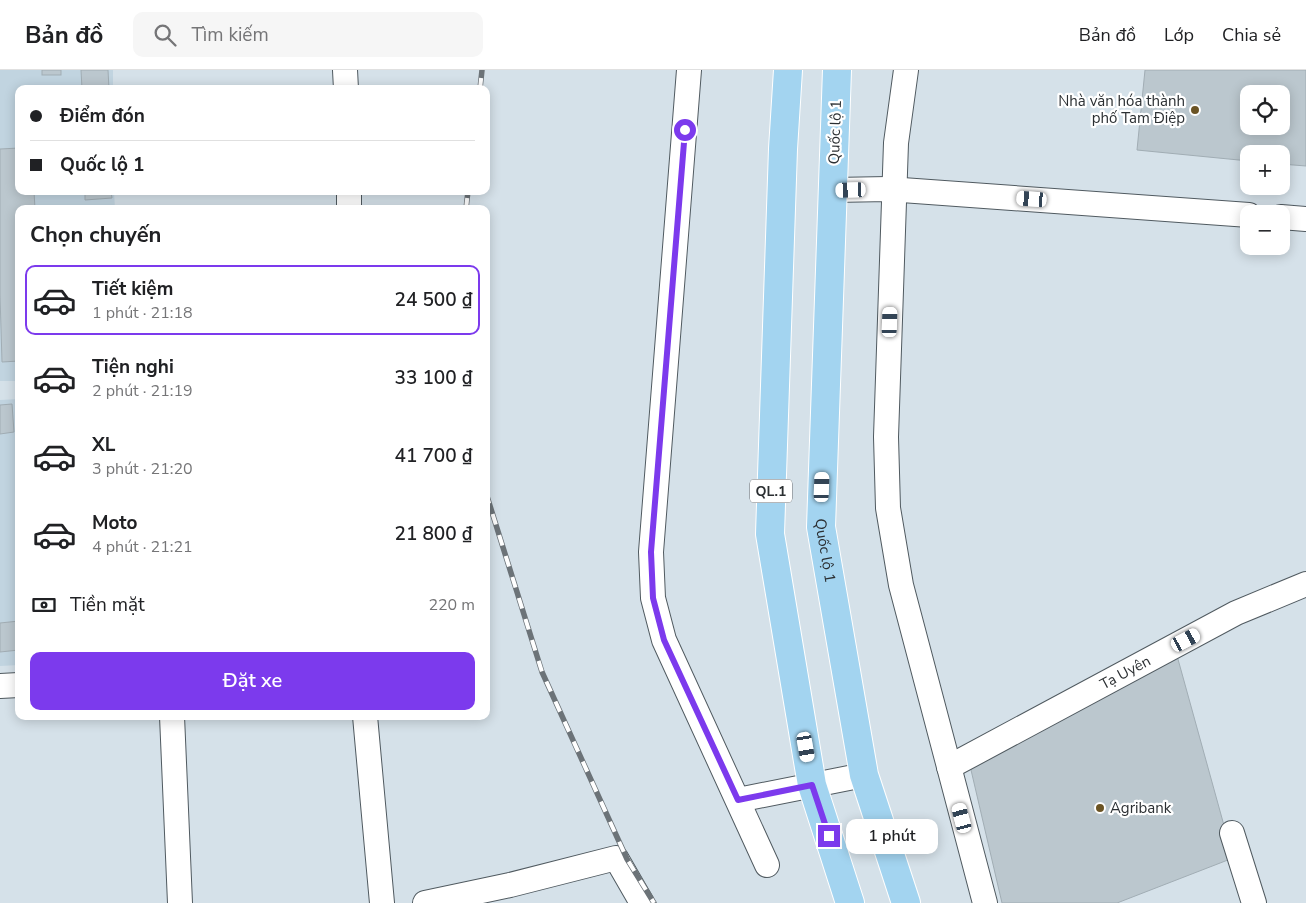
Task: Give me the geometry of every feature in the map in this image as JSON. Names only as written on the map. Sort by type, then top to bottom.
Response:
[{"type":"highway","name":"QL.1","points":[[788,70],[783,149],[770,534],[812,785],[850,903]]},
{"type":"highway","name":"Quốc lộ 1","points":[[837,70],[821,527],[864,775],[906,903]]},
{"type":"street","points":[[345,70],[346,85]]},
{"type":"street","points":[[689,70],[651,552],[653,598],[664,640],[767,865]]},
{"type":"street","points":[[906,70],[896,143],[886,437],[888,508],[900,585],[985,903]]},
{"type":"street","points":[[833,190],[895,189],[1240,214]]},
{"type":"street","points":[[1290,218],[1306,219]]},
{"type":"street","name":"Tạ Uyên","points":[[949,767],[1236,613],[1306,584]]},
{"type":"street","points":[[0,686],[15,685]]},
{"type":"street","points":[[172,720],[180,903]]},
{"type":"street","points":[[366,720],[382,903]]},
{"type":"street","points":[[738,800],[864,775]]},
{"type":"street","points":[[1232,833],[1254,903]]},
{"type":"street","points":[[437,902],[616,858],[642,903]]},
{"type":"shaded area","points":[[0,70],[113,70],[113,85],[15,85],[15,195],[114,195],[115,205],[15,205],[15,381],[0,381]]},
{"type":"shaded area","points":[[15,399],[15,665],[0,666],[0,400]]},
{"type":"building","points":[[42,70],[61,70],[61,75],[42,75]]},
{"type":"building","points":[[81,70],[108,70],[109,85],[82,85]]},
{"type":"building","name":"Nhà văn hóa thành phố Tam Điệp","points":[[1145,70],[1306,70],[1306,166],[1290,165],[1290,145],[1240,145],[1240,160],[1137,150]]},
{"type":"building","points":[[15,148],[15,195],[34,195],[35,205],[15,205],[15,361],[2,362],[0,295],[0,149]]},
{"type":"building","points":[[85,195],[112,195],[112,198],[85,200]]},
{"type":"building","points":[[12,404],[14,432],[0,434],[0,405]]},
{"type":"building","points":[[15,621],[15,650],[0,652],[0,623]]},
{"type":"building","name":"Agribank","points":[[1176,652],[1233,858],[1117,903],[1002,903],[968,757]]},
{"type":"railway","points":[[480,85],[482,70]]},
{"type":"railway","points":[[466,205],[468,195]]},
{"type":"railway","points":[[490,506],[542,672],[627,859],[654,903]]},
{"type":"place","name":"Nhà văn hóa thành phố Tam Điệp","points":[[1195,110]]},
{"type":"place","name":"Agribank","points":[[1100,808]]},
{"type":"route","points":[[685,130],[651,552],[653,598],[664,640],[738,800],[812,785],[829,836]]}]
